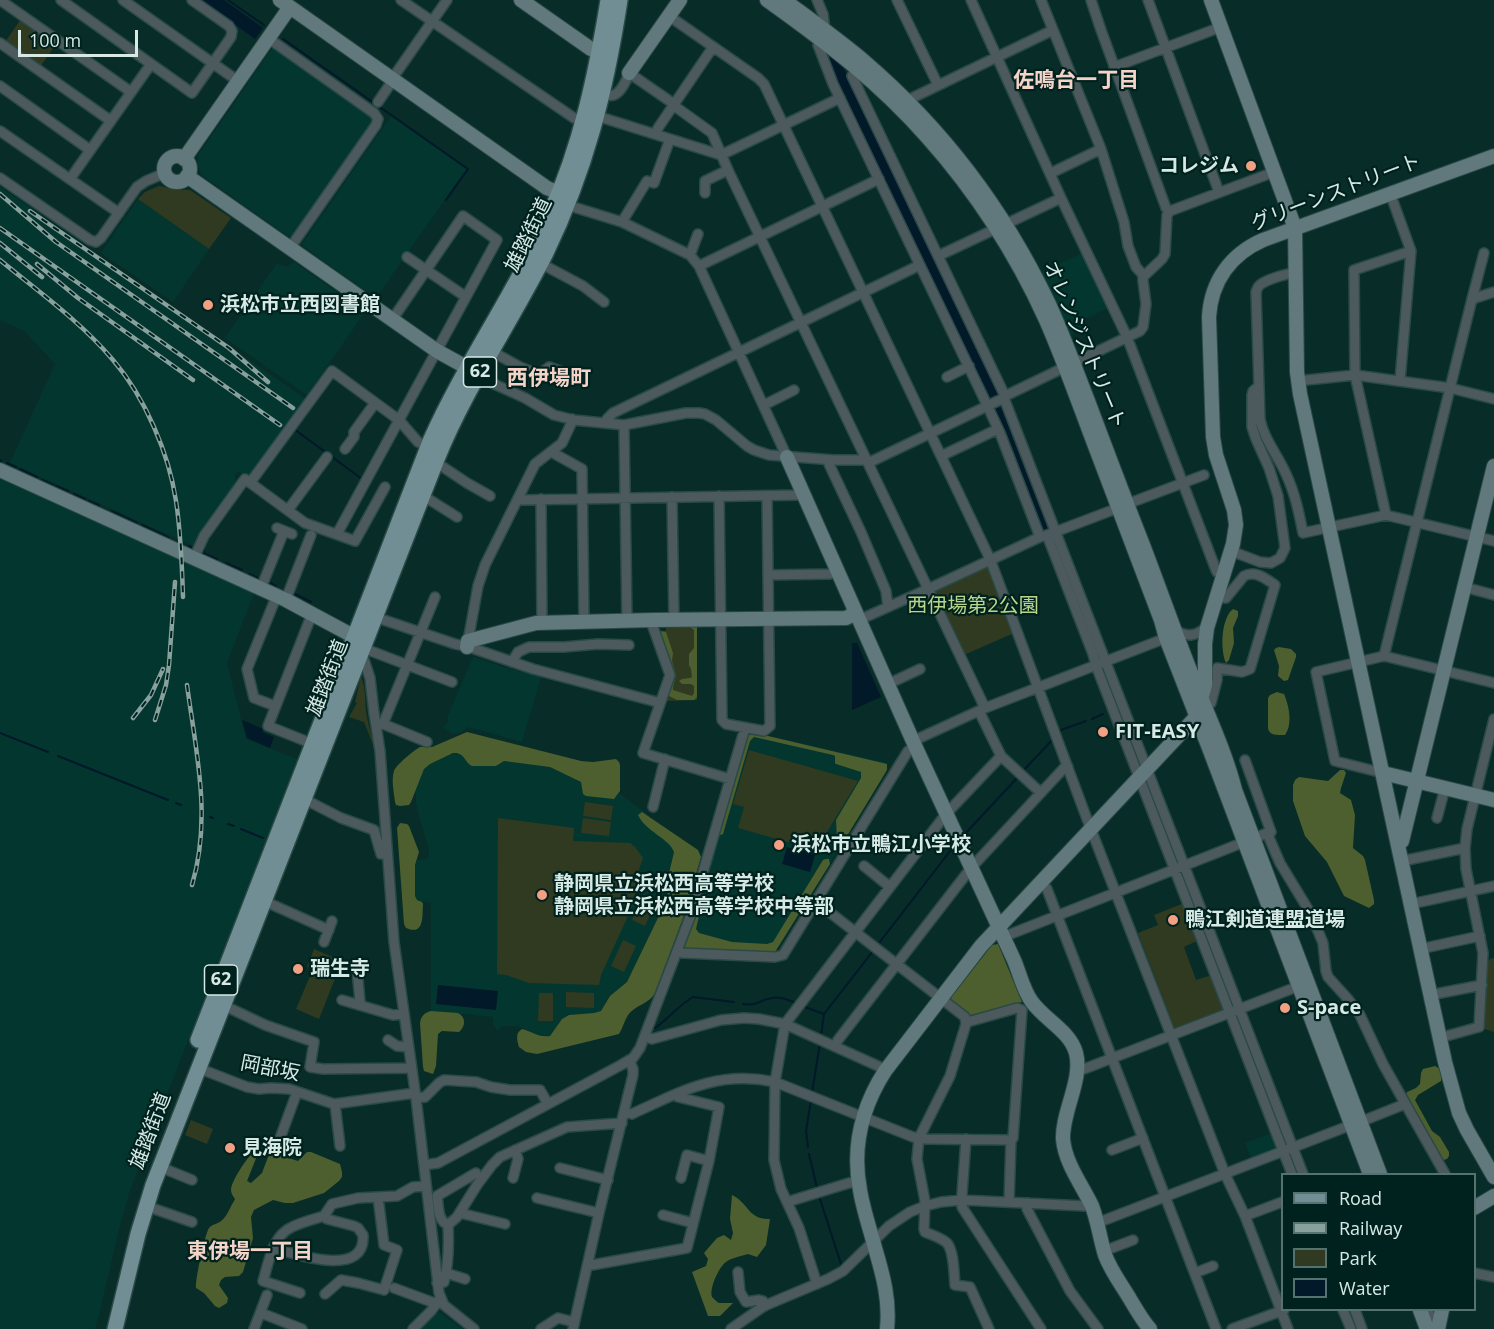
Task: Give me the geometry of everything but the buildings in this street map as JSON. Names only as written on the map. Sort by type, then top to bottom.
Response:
[{"type":"main road","name":"62","points":[[589,117],[608,0]]},
{"type":"main road","name":"62","points":[[603,94],[618,73],[620,0]]},
{"type":"main road","name":"雄踏街道","points":[[115,1329],[146,1206],[304,799],[360,646],[428,447],[442,416],[473,371],[491,351],[540,264],[566,198],[589,117],[603,94]]},
{"type":"main road","name":"雄踏街道","points":[[105,1329],[126,1238],[139,1194],[313,744],[375,617],[473,371],[534,249],[566,198]]},
{"type":"street","points":[[0,0],[131,92]]},
{"type":"street","points":[[61,0],[192,93],[231,37],[232,31],[229,26],[192,0]]},
{"type":"street","points":[[123,0],[238,81]]},
{"type":"street","points":[[401,0],[574,118],[589,117],[656,134],[722,155],[840,98]]},
{"type":"street","points":[[378,102],[447,0]]},
{"type":"street","points":[[521,0],[591,49],[600,51]]},
{"type":"street","points":[[618,73],[669,16],[680,0]]},
{"type":"street","points":[[767,0],[827,39]]},
{"type":"street","points":[[784,0],[827,39]]},
{"type":"street","points":[[817,0],[823,14],[827,39]]},
{"type":"street","points":[[897,0],[938,85]]},
{"type":"street","points":[[971,0],[1127,337],[1216,570],[1224,574]]},
{"type":"street","points":[[1041,0],[1101,149],[1124,222],[1128,246],[1136,267],[1144,276]]},
{"type":"street","points":[[1091,0],[1166,208],[1170,211]]},
{"type":"street","points":[[1148,0],[1219,192]]},
{"type":"street","points":[[1211,0],[1295,228],[1298,381],[1439,1038],[1459,1113],[1492,1169]]},
{"type":"street","points":[[184,159],[268,38],[285,3],[547,188],[690,255],[699,266],[788,457],[946,814],[1014,960],[1027,995],[1070,1041],[1076,1053],[1077,1068],[1064,1126],[1063,1139],[1067,1156],[1090,1203],[1104,1251],[1114,1273],[1149,1329]]},
{"type":"street","points":[[669,16],[761,81],[990,559],[1225,1174],[1245,1216],[1281,1305]]},
{"type":"street","points":[[1114,67],[1221,27]]},
{"type":"street","points":[[908,102],[938,85],[1053,30]]},
{"type":"street","points":[[268,38],[378,118],[376,125],[290,248]]},
{"type":"street","points":[[827,39],[818,45],[840,98],[988,405],[1106,661],[1143,773]]},
{"type":"street","name":"オレンジストリート","points":[[827,39],[930,139],[1001,227]]},
{"type":"street","name":"オレンジストリート","points":[[827,39],[877,72],[908,102],[964,165],[1001,227],[1069,365],[1123,506],[1161,620],[1170,634],[1201,707],[1314,981],[1356,1124]]},
{"type":"street","points":[[0,43],[111,121]]},
{"type":"street","points":[[656,134],[713,47]]},
{"type":"street","points":[[70,179],[151,64]]},
{"type":"street","points":[[858,69],[852,76],[1004,398],[1054,525],[1048,535]]},
{"type":"street","points":[[589,117],[598,82],[604,74],[618,73],[674,105],[712,133],[928,589],[1001,756],[1041,793]]},
{"type":"street","points":[[603,94],[617,93],[627,81],[618,73]]},
{"type":"street","points":[[0,86],[90,150]]},
{"type":"street","points":[[0,131],[119,213]]},
{"type":"street","points":[[622,222],[647,181],[654,183],[670,139]]},
{"type":"street","points":[[1051,173],[1101,149]]},
{"type":"street","name":"グリーンストリート","points":[[1201,707],[1206,678],[1204,644],[1232,551],[1235,533],[1234,510],[1218,463],[1212,436],[1209,317],[1218,280],[1237,256],[1256,243],[1494,156]]},
{"type":"street","points":[[176,157],[184,159],[189,166],[187,176],[182,181],[175,182],[165,173],[165,165],[169,159],[176,157]]},
{"type":"street","points":[[705,193],[705,181],[728,170]]},
{"type":"street","points":[[187,176],[437,351],[483,379],[563,418],[624,425],[699,412],[717,420],[754,450],[769,455],[829,460],[867,460],[930,433],[1140,331],[1144,325],[1146,304],[1144,276],[1165,254],[1167,215],[1170,211],[1274,172]]},
{"type":"street","points":[[0,178],[96,242],[140,185],[165,173]]},
{"type":"street","points":[[699,266],[879,179]]},
{"type":"street","points":[[1390,193],[1411,251],[1400,381]]},
{"type":"street","points":[[938,256],[1062,198]]},
{"type":"street","points":[[336,534],[497,240],[464,216],[392,320]]},
{"type":"street","points":[[690,255],[698,234]]},
{"type":"street","points":[[1386,515],[1355,375],[1354,270],[1411,251]]},
{"type":"street","points":[[1384,657],[1484,254]]},
{"type":"street","points":[[407,257],[466,297]]},
{"type":"street","points":[[540,264],[583,286],[604,302]]},
{"type":"street","points":[[607,423],[607,419],[613,413],[920,265]]},
{"type":"street","points":[[1296,273],[1263,283],[1257,288],[1259,386],[1262,427],[1291,484],[1303,533],[1386,515],[1494,541]]},
{"type":"street","points":[[1472,298],[1494,290]]},
{"type":"street","points":[[491,351],[520,367],[543,376],[549,368],[574,376]]},
{"type":"street","points":[[947,377],[969,366]]},
{"type":"street","points":[[250,483],[332,372],[399,420],[418,442],[428,447]]},
{"type":"street","points":[[1298,381],[1355,375],[1450,388],[1494,399]]},
{"type":"street","points":[[1232,551],[1260,562],[1270,563],[1280,558],[1285,548],[1278,496],[1252,427],[1252,395],[1259,386]]},
{"type":"street","points":[[764,405],[794,390]]},
{"type":"street","points":[[345,449],[375,403]]},
{"type":"street","points":[[468,644],[481,575],[535,464],[562,443],[572,424],[572,419]]},
{"type":"street","points":[[624,425],[627,620]]},
{"type":"street","points":[[941,456],[998,429]]},
{"type":"street","points":[[552,451],[582,469],[585,621]]},
{"type":"street","points":[[288,510],[327,457]]},
{"type":"street","points":[[829,460],[886,591],[888,607]]},
{"type":"street","points":[[435,464],[490,496]]},
{"type":"street","points":[[1398,842],[1402,841],[1494,466]]},
{"type":"street","points":[[0,470],[281,597],[312,614],[360,646],[452,682]]},
{"type":"street","points":[[375,617],[455,644],[468,644],[528,624],[542,622],[858,616],[888,607],[990,559],[1048,535],[1204,475]]},
{"type":"street","points":[[194,558],[204,536],[245,479],[305,523],[355,541],[385,487]]},
{"type":"street","points":[[518,498],[540,500],[803,494]]},
{"type":"street","points":[[422,496],[457,517]]},
{"type":"street","points":[[719,496],[722,720],[726,724],[764,731],[770,726],[767,496]]},
{"type":"street","points":[[672,497],[674,620]]},
{"type":"street","points":[[540,500],[542,622]]},
{"type":"street","points":[[261,588],[284,531]]},
{"type":"street","points":[[1048,535],[1094,654],[1096,665],[1143,773],[1288,1149],[1302,1173]]},
{"type":"street","points":[[275,706],[254,698],[248,669],[281,597],[312,541]]},
{"type":"street","points":[[768,575],[830,574],[837,571]]},
{"type":"street","points":[[887,1329],[886,1289],[858,1182],[857,1153],[863,1117],[873,1093],[885,1071],[981,946],[1001,932],[1041,882],[1201,707],[1211,703],[1217,681],[1216,668],[1242,672],[1250,669],[1275,585],[1257,574],[1248,574],[1226,598],[1217,597]]},
{"type":"street","points":[[1464,587],[1494,595]]},
{"type":"street","points":[[380,724],[435,597]]},
{"type":"street","points":[[312,614],[268,726],[313,744]]},
{"type":"street","points":[[653,620],[653,627],[670,675],[644,753],[730,779]]},
{"type":"street","points":[[678,951],[775,957],[783,955],[915,744],[982,710],[1170,634],[1190,635],[1200,632],[1208,625]]},
{"type":"street","points":[[468,644],[533,669],[657,702]]},
{"type":"street","points":[[512,662],[518,652],[529,647],[629,645]]},
{"type":"street","points":[[360,646],[380,724],[393,934],[416,1096],[437,1282],[438,1301],[413,1329]]},
{"type":"street","points":[[1494,683],[1384,657],[1316,672],[1335,761],[1494,800]]},
{"type":"street","points":[[888,684],[920,669]]},
{"type":"street","points":[[1439,1038],[1479,1027],[1483,954],[1466,869],[1465,848],[1467,829],[1494,719]]},
{"type":"street","points":[[380,724],[427,742]]},
{"type":"street","points":[[424,1166],[438,1164],[629,1060],[639,1052],[694,906],[745,728]]},
{"type":"street","points":[[817,1284],[799,1228],[778,1180],[774,1160],[775,1082],[785,1024],[946,814],[1001,756]]},
{"type":"street","points":[[652,807],[665,759]]},
{"type":"street","points":[[1001,932],[1057,915],[1271,832],[1245,760]]},
{"type":"street","points":[[835,1046],[971,868],[1064,768],[1068,767]]},
{"type":"street","points":[[1437,818],[1444,788]]},
{"type":"street","points":[[304,799],[340,818],[374,830]]},
{"type":"street","points":[[384,815],[381,815],[374,830],[381,854],[387,854]]},
{"type":"street","points":[[1077,1068],[1084,1069],[1314,981],[1325,965],[1323,943],[1310,912],[1280,863],[1255,838]]},
{"type":"street","points":[[1402,861],[1465,848]]},
{"type":"street","points":[[864,866],[890,887]]},
{"type":"street","points":[[1041,882],[1047,889],[1216,1329]]},
{"type":"street","points":[[1411,904],[1494,886]]},
{"type":"street","points":[[264,901],[331,926],[324,942]]},
{"type":"street","points":[[828,911],[963,1015],[966,1021],[950,1076],[919,1138],[917,1164],[925,1201],[924,1229],[949,1246],[955,1285],[970,1287],[989,1329]]},
{"type":"street","points":[[1420,949],[1480,936]]},
{"type":"street","points":[[1483,954],[1494,952]]},
{"type":"street","points":[[357,969],[359,1005]]},
{"type":"street","points":[[1314,981],[1360,1015],[1383,1064],[1444,1173]]},
{"type":"street","points":[[1430,995],[1482,985]]},
{"type":"street","points":[[346,1004],[359,1005],[393,1016],[404,1014]]},
{"type":"street","points":[[223,1005],[265,1025],[314,1042],[310,1067],[323,1069],[411,1068]]},
{"type":"street","points":[[966,1021],[1017,1008],[1022,1010],[1013,1138],[1011,1140],[1009,1202]]},
{"type":"street","points":[[645,1036],[652,1039],[736,1018],[759,1019],[785,1024],[885,1071]]},
{"type":"street","points":[[388,1040],[397,1047],[408,1047]]},
{"type":"street","points":[[541,1329],[556,1319],[574,1325],[634,1072],[629,1060]]},
{"type":"street","name":"岡部坂","points":[[198,1068],[247,1086],[259,1089],[289,1089],[335,1104]]},
{"type":"street","points":[[624,1112],[632,1114],[698,1085],[726,1079],[755,1079],[775,1082],[906,1135],[919,1138],[1011,1140]]},
{"type":"street","points":[[340,1146],[335,1104],[425,1097],[441,1081],[476,1082],[510,1090],[540,1090],[548,1104]]},
{"type":"street","points":[[279,1141],[297,1092]]},
{"type":"street","points":[[588,1264],[687,1248],[709,1161],[719,1107],[678,1097],[677,1094]]},
{"type":"street","points":[[1097,1223],[1405,1104]]},
{"type":"street","points":[[448,1225],[457,1218],[492,1165],[500,1157],[567,1127],[622,1123]]},
{"type":"street","points":[[1356,1124],[1370,1173]]},
{"type":"street","points":[[1356,1124],[1380,1173]]},
{"type":"street","points":[[1112,1150],[1143,1138]]},
{"type":"street","points":[[966,1139],[962,1207],[1041,1329]]},
{"type":"street","points":[[1288,1149],[1292,1173]]},
{"type":"street","points":[[513,1178],[518,1159],[515,1150]]},
{"type":"street","points":[[681,1178],[687,1155],[709,1161]]},
{"type":"street","points":[[160,1167],[192,1180]]},
{"type":"street","points":[[560,1168],[608,1180]]},
{"type":"street","points":[[448,1225],[444,1224],[440,1216],[437,1196],[476,1173]]},
{"type":"street","points":[[787,1202],[858,1182]]},
{"type":"street","points":[[300,1293],[263,1281],[273,1248],[286,1230],[324,1216],[336,1202],[358,1198],[397,1196],[413,1187],[426,1186]]},
{"type":"street","points":[[1476,1207],[1494,1196]]},
{"type":"street","points":[[325,1294],[340,1280],[384,1290],[397,1250],[384,1245],[378,1197]]},
{"type":"street","points":[[537,1198],[599,1213]]},
{"type":"street","points":[[731,1329],[765,1306],[817,1284],[847,1268],[896,1221],[924,1206],[962,1200],[1085,1206],[1090,1203]]},
{"type":"street","points":[[1245,1216],[1281,1202]]},
{"type":"street","points":[[1028,1203],[1027,1209],[1070,1291],[1098,1329]]},
{"type":"street","points":[[146,1206],[192,1222]]},
{"type":"street","points":[[460,1212],[505,1224]]},
{"type":"street","points":[[663,1215],[693,1223]]},
{"type":"street","points":[[273,1248],[310,1259],[336,1261],[359,1252],[363,1244],[361,1231],[354,1226],[327,1219],[324,1216]]},
{"type":"street","points":[[437,1282],[444,1282],[446,1273],[449,1254],[448,1225]]},
{"type":"street","points":[[1104,1251],[1133,1240]]},
{"type":"street","points":[[1195,1273],[1213,1266]]},
{"type":"street","points":[[738,1272],[740,1292],[746,1302],[759,1300],[763,1301],[765,1306]]},
{"type":"street","points":[[446,1273],[465,1279]]},
{"type":"street","points":[[1476,1274],[1494,1276]]},
{"type":"street","points":[[394,1288],[438,1301],[474,1329]]},
{"type":"street","points":[[254,1329],[267,1295]]},
{"type":"street","points":[[1232,1329],[1281,1311]]},
{"type":"street","points":[[1283,1311],[1288,1329]]},
{"type":"street","points":[[1344,1311],[1351,1329]]},
{"type":"street","points":[[1355,1311],[1362,1329]]},
{"type":"street","points":[[1420,1311],[1427,1329]]},
{"type":"street","points":[[1428,1311],[1437,1329]]},
{"type":"street","points":[[1437,1329],[1442,1311]]},
{"type":"street","points":[[261,1313],[302,1329]]},
{"type":"shaded area","points":[[273,47],[373,119],[295,235],[288,236],[203,176],[197,166],[199,154]]},
{"type":"shaded area","points":[[391,116],[466,169],[376,298],[302,244]]},
{"type":"shaded area","points":[[0,187],[306,399],[248,479],[238,471],[235,475],[236,483],[193,546],[10,463],[55,364],[24,331],[0,320]]},
{"type":"shaded area","points":[[138,199],[209,249],[173,302],[101,253]]},
{"type":"shaded area","points":[[1084,252],[1110,307],[1079,322],[1082,329],[1070,335],[1041,272]]},
{"type":"shaded area","points":[[294,262],[365,312],[307,395],[225,338],[277,263],[286,267]]},
{"type":"shaded area","points":[[0,477],[254,593],[227,663],[246,739],[297,759],[130,1190],[95,1329],[0,1329]]},
{"type":"shaded area","points":[[473,657],[541,677],[522,742],[468,727],[462,732],[453,734],[443,728],[449,720],[447,718]]},
{"type":"shaded area","name":"浜松市立鴨江小学校","points":[[748,733],[884,762],[887,764],[887,770],[777,950],[684,948]]},
{"type":"shaded area","name":"静岡県立浜松西高等学校 静岡県立浜松西高等学校中等部","points":[[453,753],[465,756],[472,766],[496,766],[504,761],[548,766],[581,782],[583,794],[616,797],[619,793],[645,812],[666,836],[674,850],[665,891],[669,895],[627,982],[610,996],[601,1011],[569,1015],[562,1019],[550,1036],[538,1035],[517,1026],[503,1026],[497,1030],[493,1025],[493,1017],[431,1011],[431,903],[417,900],[415,896],[415,865],[417,860],[428,859],[429,855],[416,803],[416,788],[424,769]]},
{"type":"shaded area","points":[[1272,1133],[1277,1150],[1252,1160],[1245,1143]]},
{"type":"shaded area","points":[[439,1312],[462,1329],[419,1329]]},
{"type":"green space","points":[[21,19],[56,44],[40,67],[5,42]]},
{"type":"green space","points":[[159,186],[190,190],[231,218],[209,249],[138,199],[145,192]]},
{"type":"green space","name":"西伊場第2公園","points":[[986,565],[989,566],[1014,633],[964,655],[934,593],[935,590]]},
{"type":"green space","points":[[1233,609],[1238,611],[1238,616],[1233,628],[1234,643],[1226,663],[1223,634],[1226,619]]},
{"type":"green space","points":[[697,625],[697,700],[665,701],[673,675],[659,631],[666,631],[666,626]]},
{"type":"green space","points":[[697,626],[697,697],[694,700],[677,700],[667,695],[660,631],[666,632],[673,653],[672,661],[676,675],[673,690],[692,696],[694,686],[682,684],[679,681],[692,677],[689,654],[694,648],[694,630],[690,627]]},
{"type":"green space","points":[[1279,647],[1291,649],[1296,654],[1288,680],[1284,681],[1278,676],[1279,666],[1274,650]]},
{"type":"green space","points":[[361,677],[374,747],[364,722],[349,717],[357,703],[355,702]]},
{"type":"green space","points":[[1277,692],[1284,694],[1289,709],[1290,720],[1285,735],[1272,734],[1268,728],[1268,698]]},
{"type":"green space","points":[[467,732],[581,761],[616,759],[620,765],[620,791],[614,799],[586,796],[583,794],[581,782],[550,767],[504,761],[496,766],[472,766],[460,754],[453,753],[424,769],[409,805],[396,805],[393,775],[402,761],[420,747],[432,747]]},
{"type":"green space","points":[[748,733],[887,764],[887,770],[844,841],[837,840],[836,820],[861,778],[861,772],[836,764],[833,755],[754,737],[750,741],[723,834],[719,834]]},
{"type":"green space","points":[[749,750],[858,781],[816,850],[738,828],[744,807],[733,804]]},
{"type":"green space","points":[[1340,770],[1346,773],[1340,793],[1351,800],[1355,815],[1353,848],[1365,860],[1374,900],[1374,904],[1369,908],[1344,896],[1327,862],[1305,836],[1293,801],[1293,785],[1299,777],[1328,781]]},
{"type":"green space","points":[[585,802],[613,806],[611,820],[583,816]]},
{"type":"green space","points":[[642,812],[698,850],[701,857],[683,918],[655,993],[631,1012],[619,1034],[537,1054],[526,1052],[519,1047],[518,1042],[517,1035],[522,1029],[550,1036],[562,1019],[569,1015],[601,1011],[610,996],[627,982],[669,895],[665,890],[674,852],[642,821],[638,815]]},
{"type":"green space","points":[[498,818],[574,828],[573,841],[630,843],[643,858],[635,881],[638,894],[601,975],[599,985],[529,983],[497,974]]},
{"type":"green space","points":[[583,818],[611,822],[609,836],[581,833]]},
{"type":"green space","points":[[400,823],[409,826],[419,852],[415,865],[415,896],[423,904],[422,919],[419,927],[412,930],[406,928],[404,924],[397,828]]},
{"type":"green space","points":[[829,859],[830,864],[772,954],[685,950],[696,913],[699,914],[696,929],[699,933],[732,942],[767,944],[773,942],[823,860]]},
{"type":"green space","points":[[644,894],[657,900],[645,926],[632,920]]},
{"type":"green space","points":[[1184,903],[1199,940],[1184,947],[1196,980],[1212,975],[1224,1009],[1175,1028],[1138,933],[1158,925],[1154,915]]},
{"type":"green space","points":[[623,940],[636,946],[624,972],[611,966]]},
{"type":"green space","points":[[998,944],[1022,1002],[967,1016],[949,1000],[992,945]]},
{"type":"green space","points":[[314,949],[342,961],[319,1019],[296,1009],[313,969],[307,967]]},
{"type":"green space","points":[[1494,958],[1494,1032],[1482,1028],[1487,963]]},
{"type":"green space","points":[[566,992],[594,993],[594,1008],[566,1007]]},
{"type":"green space","points":[[539,993],[553,993],[553,1021],[538,1021]]},
{"type":"green space","points":[[431,1011],[458,1013],[463,1017],[464,1022],[459,1032],[442,1031],[438,1034],[436,1066],[433,1074],[424,1071],[420,1023],[423,1015]]},
{"type":"green space","points":[[1435,1066],[1440,1069],[1441,1081],[1418,1095],[1415,1100],[1432,1131],[1440,1137],[1449,1152],[1449,1156],[1444,1160],[1440,1158],[1406,1095],[1420,1084],[1423,1069]]},
{"type":"green space","points":[[191,1120],[213,1129],[207,1144],[185,1135]]},
{"type":"green space","points":[[253,1152],[257,1156],[247,1181],[251,1183],[262,1173],[272,1153],[298,1161],[307,1152],[311,1152],[340,1164],[342,1177],[324,1193],[293,1203],[273,1200],[254,1210],[251,1217],[253,1238],[243,1272],[239,1276],[225,1277],[221,1280],[219,1285],[228,1298],[227,1303],[219,1308],[196,1288],[201,1257],[209,1228],[220,1222],[227,1214],[235,1199],[231,1192],[232,1185],[240,1169]]},
{"type":"green space","points":[[732,1195],[757,1217],[770,1219],[766,1245],[757,1257],[748,1254],[731,1259],[723,1265],[713,1283],[712,1297],[719,1303],[733,1303],[720,1316],[708,1316],[692,1272],[706,1266],[708,1259],[704,1253],[717,1238],[724,1235],[731,1240],[733,1233],[730,1219]]},
{"type":"water","points":[[201,0],[224,0],[263,28],[255,39]]},
{"type":"water","points":[[826,52],[842,65],[1000,394],[1052,528],[1041,530],[837,82]]},
{"type":"water","points":[[852,643],[857,643],[881,697],[852,710]]},
{"type":"water","points":[[242,720],[263,729],[262,732],[274,737],[270,748],[247,738]]},
{"type":"water","points":[[1148,781],[1299,1173],[1295,1173],[1146,784]]},
{"type":"water","points":[[787,847],[815,855],[810,872],[782,864]]},
{"type":"water","points":[[438,985],[498,991],[496,1010],[436,1004]]},
{"type":"waterway","points":[[228,0],[264,25]]},
{"type":"waterway","points":[[283,39],[468,169],[446,200]]},
{"type":"waterway","points":[[294,429],[362,479]]},
{"type":"waterway","points":[[7,463],[16,467]]},
{"type":"waterway","points":[[20,469],[37,477]]},
{"type":"waterway","points":[[42,480],[53,485]]},
{"type":"waterway","points":[[56,486],[68,491]]},
{"type":"waterway","points":[[204,553],[204,546],[208,538],[240,493]]},
{"type":"waterway","points":[[74,494],[85,499]]},
{"type":"waterway","points":[[89,501],[99,505]]},
{"type":"waterway","points":[[112,511],[137,523]]},
{"type":"waterway","points":[[142,525],[168,537]]},
{"type":"waterway","points":[[203,553],[217,559]]},
{"type":"waterway","points":[[226,563],[242,570]]},
{"type":"waterway","points":[[249,574],[260,579]]},
{"type":"waterway","points":[[269,582],[276,586]]},
{"type":"waterway","points":[[293,593],[311,602]]},
{"type":"waterway","points":[[1092,719],[1103,714]]},
{"type":"waterway","points":[[1059,732],[1086,721]]},
{"type":"waterway","points":[[0,733],[48,752]]},
{"type":"waterway","points":[[1023,771],[1053,739]]},
{"type":"waterway","points":[[58,756],[168,800]]},
{"type":"waterway","points":[[963,836],[1018,777]]},
{"type":"waterway","points":[[176,803],[181,805]]},
{"type":"waterway","points":[[228,824],[234,826]]},
{"type":"waterway","points":[[241,829],[263,838]]},
{"type":"waterway","points":[[879,943],[954,846]]},
{"type":"waterway","points":[[821,1036],[824,1014],[873,951]]},
{"type":"waterway","points":[[655,1028],[693,997],[734,1002]]},
{"type":"waterway","points":[[743,1004],[753,1004],[775,998],[796,1003]]},
{"type":"waterway","points":[[802,1006],[824,1014]]},
{"type":"waterway","points":[[812,1093],[820,1043]]},
{"type":"waterway","points":[[808,1147],[806,1131],[811,1100]]},
{"type":"waterway","points":[[809,1154],[817,1188]]},
{"type":"waterway","points":[[819,1196],[841,1264]]},
{"type":"railway","points":[[0,194],[56,242],[293,408]]},
{"type":"railway","points":[[30,211],[229,348],[268,382]]},
{"type":"railway","points":[[0,228],[280,425]]},
{"type":"railway","points":[[0,243],[42,277]]},
{"type":"railway","points":[[0,260],[101,346],[125,375],[145,408],[161,445],[173,483],[179,525],[183,597]]},
{"type":"railway","points":[[37,264],[78,298],[193,380]]},
{"type":"railway","points":[[155,720],[166,685],[169,665],[175,582]]},
{"type":"railway","points":[[133,718],[151,695],[163,669]]},
{"type":"railway","points":[[187,685],[198,760],[202,810],[198,860],[192,885]]},
{"type":"place","name":"コレジム","points":[[1251,166]]},
{"type":"place","name":"浜松市立西図書館","points":[[208,305]]},
{"type":"place","name":"FIT-EASY","points":[[1103,732]]},
{"type":"place","name":"浜松市立鴨江小学校","points":[[779,845]]},
{"type":"place","name":"静岡県立浜松西高等学校 静岡県立浜松西高等学校中等部","points":[[542,895]]},
{"type":"place","name":"鴨江剣道連盟道場","points":[[1173,920]]},
{"type":"place","name":"瑞生寺","points":[[298,969]]},
{"type":"place","name":"S-pace","points":[[1285,1008]]},
{"type":"place","name":"見海院","points":[[230,1148]]},
{"type":"district","name":"佐鳴台一丁目","points":[[1076,81]]},
{"type":"district","name":"西伊場町","points":[[549,379]]},
{"type":"district","name":"東伊場一丁目","points":[[250,1252]]}]
